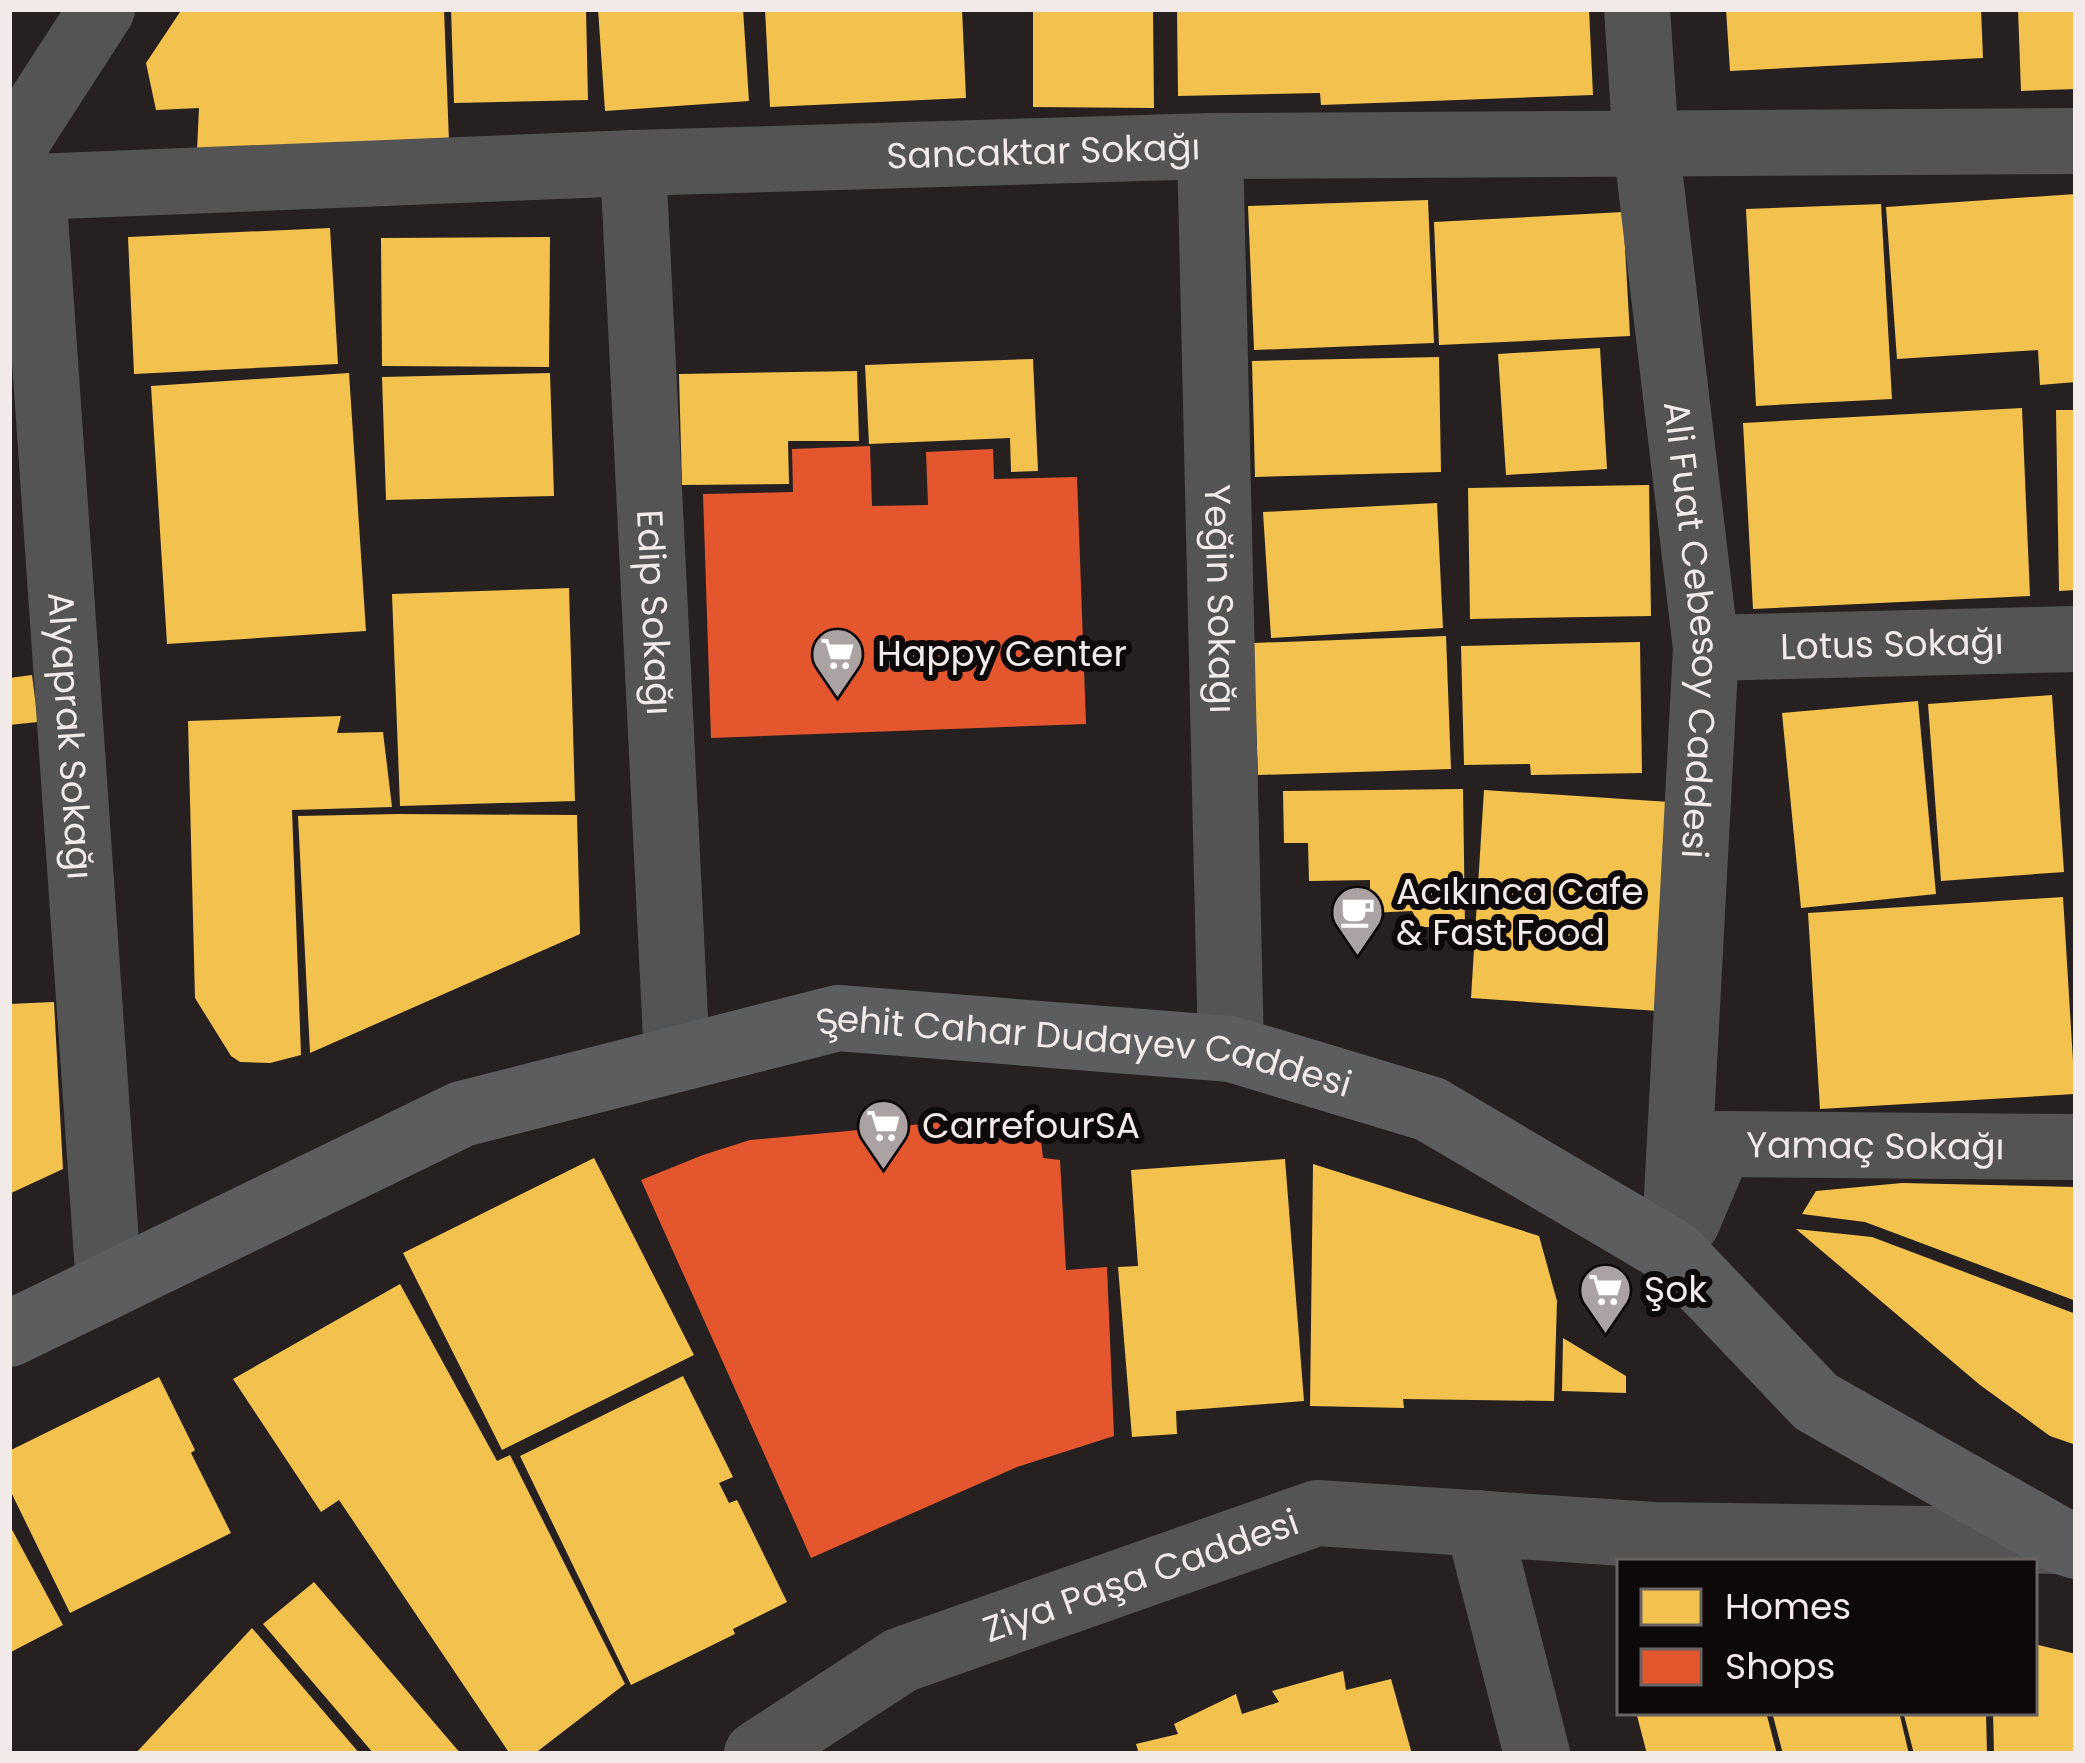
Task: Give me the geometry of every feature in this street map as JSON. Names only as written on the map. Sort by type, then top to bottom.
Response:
[{"type":"main road","name":"Şehit Cahar Dudayev Caddesi","points":[[9,1334],[462,1114],[838,1018],[1232,1049],[1430,1109],[1674,1253],[1816,1402],[2068,1544]]},
{"type":"street","points":[[17,176],[102,9]]},
{"type":"street","name":"Ali Fuat Cebesoy Caddesi","points":[[1637,9],[1646,144],[1706,648],[1674,1253]]},
{"type":"street","name":"Sancaktar Sokağı","points":[[17,176],[1210,146],[2076,141]]},
{"type":"street","name":"Yeğin Sokağı","points":[[1210,146],[1232,1049]]},
{"type":"street","name":"Edip Sokağı","points":[[633,163],[677,1059]]},
{"type":"street","name":"Alyaprak Sokağı","points":[[17,176],[110,1286]]},
{"type":"street","name":"Lotus Sokağı","points":[[1706,648],[2076,639]]},
{"type":"street","name":"Yamaç Sokağı","points":[[1674,1253],[1720,1144],[2076,1147]]},
{"type":"street","name":"Ziya Paşa Caddesi","points":[[757,1754],[901,1660],[1317,1513],[1654,1535],[2068,1544]]},
{"type":"street","points":[[1478,1523],[1538,1754]]},
{"type":"building: Homes","points":[[182,9],[444,9],[449,142],[197,150],[199,108],[156,110],[146,63]]},
{"type":"building: Homes","points":[[451,9],[586,9],[588,100],[454,103]]},
{"type":"building: Homes","points":[[598,9],[743,9],[749,101],[605,111]]},
{"type":"building: Homes","points":[[765,9],[962,9],[966,98],[770,107]]},
{"type":"building: Homes","points":[[1033,9],[1153,9],[1154,108],[1033,107]]},
{"type":"building: Homes","points":[[1177,9],[1589,9],[1593,95],[1321,105],[1320,93],[1178,96]]},
{"type":"building: Homes","points":[[1726,9],[1981,9],[1983,58],[1730,71]]},
{"type":"building: Homes","points":[[2018,9],[2076,9],[2076,89],[2021,91]]},
{"type":"building: Homes","points":[[2076,194],[2076,382],[2040,385],[2038,350],[1897,359],[1886,207]]},
{"type":"building: Homes","points":[[1428,200],[1434,343],[1254,350],[1248,206]]},
{"type":"building: Homes","points":[[1881,204],[1892,399],[1756,406],[1746,209]]},
{"type":"building: Homes","points":[[1623,212],[1630,336],[1439,345],[1434,222]]},
{"type":"building: Homes","points":[[330,228],[338,364],[134,374],[128,237]]},
{"type":"building: Homes","points":[[550,237],[549,367],[382,366],[381,238]]},
{"type":"building: Homes","points":[[1600,348],[1607,469],[1506,475],[1498,354]]},
{"type":"building: Homes","points":[[1439,357],[1441,472],[1255,477],[1252,361]]},
{"type":"building: Homes","points":[[1033,359],[1038,471],[1011,472],[1010,438],[869,444],[865,365]]},
{"type":"building: Homes","points":[[857,371],[859,441],[788,441],[789,484],[682,485],[679,374]]},
{"type":"building: Homes","points":[[349,373],[366,631],[167,644],[151,386]]},
{"type":"building: Homes","points":[[550,373],[554,496],[386,500],[382,377]]},
{"type":"building: Homes","points":[[2022,408],[2030,596],[1753,609],[1743,423]]},
{"type":"building: Homes","points":[[2056,410],[2076,410],[2076,590],[2059,591]]},
{"type":"building: Homes","points":[[1649,485],[1651,616],[1470,619],[1468,488]]},
{"type":"building: Homes","points":[[1437,503],[1443,628],[1271,638],[1263,512]]},
{"type":"building: Homes","points":[[569,588],[575,801],[400,806],[392,594]]},
{"type":"building: Homes","points":[[1446,636],[1451,769],[1258,775],[1253,643]]},
{"type":"building: Homes","points":[[1640,642],[1642,773],[1531,775],[1530,764],[1464,765],[1461,646]]},
{"type":"building: Homes","points":[[32,675],[38,722],[9,725],[9,678]]},
{"type":"building: Homes","points":[[2052,695],[2064,872],[1941,881],[1928,704]]},
{"type":"building: Homes","points":[[1918,701],[1936,894],[1801,908],[1782,713]]},
{"type":"building: Homes","points":[[341,716],[337,733],[383,732],[392,807],[292,810],[301,1055],[270,1063],[240,1062],[231,1056],[195,998],[188,721]]},
{"type":"building: Homes","points":[[1463,789],[1465,927],[1421,927],[1412,911],[1370,913],[1370,880],[1309,881],[1308,843],[1284,843],[1283,791]]},
{"type":"building: Homes","points":[[1484,790],[1670,802],[1658,1011],[1471,998]]},
{"type":"building: Homes","points":[[577,815],[580,934],[310,1053],[298,816]]},
{"type":"building: Homes","points":[[2063,897],[2075,1094],[1820,1109],[1808,913]]},
{"type":"building: Homes","points":[[54,1002],[63,1169],[9,1194],[9,1004]]},
{"type":"building: Homes","points":[[594,1158],[694,1355],[502,1450],[403,1253]]},
{"type":"building: Homes","points":[[1285,1159],[1304,1401],[1176,1411],[1177,1434],[1132,1437],[1118,1267],[1138,1266],[1131,1170]]},
{"type":"building: Homes","points":[[1313,1164],[1539,1236],[1557,1301],[1554,1401],[1403,1399],[1404,1408],[1310,1406]]},
{"type":"building: Homes","points":[[1902,1183],[2076,1187],[2076,1301],[1865,1222],[1802,1214],[1816,1191]]},
{"type":"building: Homes","points":[[1796,1229],[1872,1237],[2076,1314],[2076,1445],[2050,1436],[1980,1385]]},
{"type":"building: Homes","points":[[400,1284],[497,1461],[510,1455],[625,1684],[534,1754],[510,1754],[339,1500],[321,1512],[233,1379]]},
{"type":"building: Homes","points":[[1563,1338],[1626,1376],[1626,1393],[1562,1391]]},
{"type":"building: Homes","points":[[683,1376],[733,1477],[719,1483],[729,1503],[737,1500],[787,1602],[733,1629],[735,1634],[631,1685],[520,1456]]},
{"type":"building: Homes","points":[[159,1377],[231,1533],[70,1613],[9,1488],[9,1451]]},
{"type":"building: Homes","points":[[9,1524],[63,1625],[9,1653]]},
{"type":"building: Homes","points":[[314,1582],[461,1754],[374,1754],[263,1624]]},
{"type":"building: Homes","points":[[252,1628],[360,1754],[135,1754]]},
{"type":"building: Homes","points":[[2037,1645],[2076,1654],[2076,1754],[1994,1754],[1993,1715],[2037,1715]]},
{"type":"building: Homes","points":[[1343,1671],[1346,1690],[1391,1679],[1412,1754],[1139,1754],[1136,1744],[1178,1734],[1174,1724],[1236,1694],[1242,1714],[1279,1702],[1272,1691]]},
{"type":"building: Homes","points":[[1637,1715],[1767,1715],[1777,1754],[1647,1754]]},
{"type":"building: Homes","points":[[1773,1715],[1900,1715],[1909,1754],[1783,1754]]},
{"type":"building: Homes","points":[[1904,1715],[1986,1715],[1987,1754],[1914,1754]]},
{"type":"building: Shops","points":[[870,446],[872,506],[928,505],[926,452],[993,449],[994,479],[1077,477],[1086,724],[711,738],[703,494],[793,492],[792,449]]},
{"type":"building: Shops","points":[[1038,1113],[1043,1158],[1060,1160],[1066,1270],[1107,1267],[1114,1436],[1017,1467],[811,1558],[641,1180],[750,1140]]},
{"type":"place","name":"Happy Center","points":[[838,699]]},
{"type":"place","name":"Acıkınca Cafe & Fast Food","points":[[1357,958]]},
{"type":"place","name":"CarrefourSA","points":[[883,1171]]},
{"type":"place","name":"Şok","points":[[1605,1335]]}]
